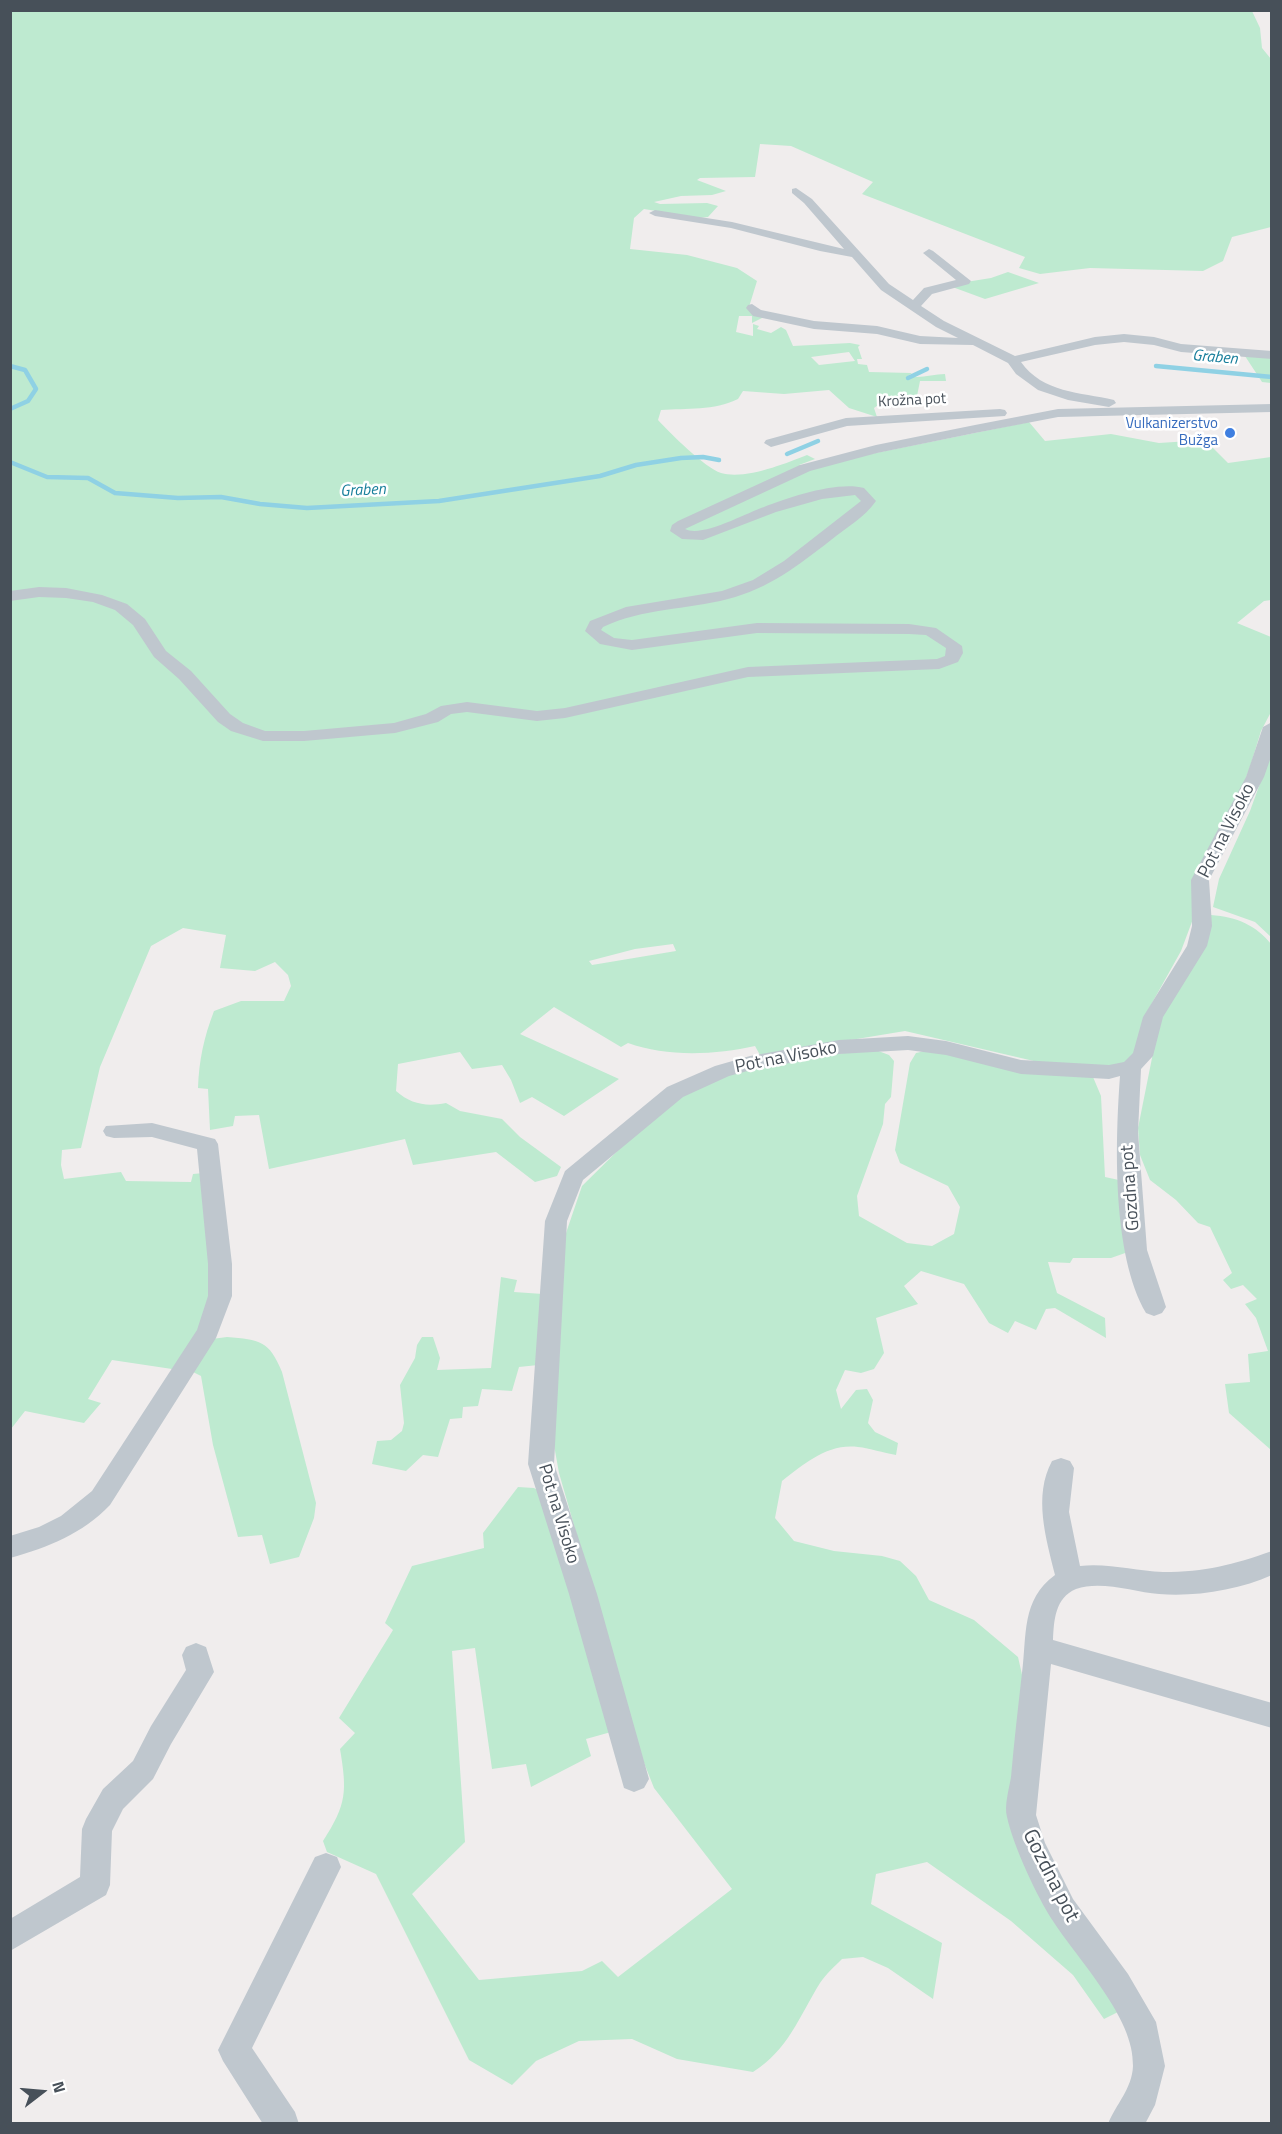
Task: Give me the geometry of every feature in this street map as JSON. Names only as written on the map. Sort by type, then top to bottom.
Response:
[{"type":"street","name":"Krožna pot","points":[[796,191],[808,201],[885,287],[915,305],[940,324],[1013,360],[1019,370],[1033,383],[1053,392],[1100,402],[1178,412]]},
{"type":"street","points":[[655,213],[732,225],[820,249],[854,254]]},
{"type":"street","points":[[915,305],[928,291],[965,281],[929,254]]},
{"type":"street","name":"Krožna pot","points":[[752,308],[757,313],[767,316],[814,325],[877,330],[920,340],[976,343]]},
{"type":"street","points":[[1013,360],[1095,341],[1124,338],[1154,341],[1181,348],[1272,356]]},
{"type":"street","name":"Krožna pot","points":[[771,443],[815,430],[858,421],[1017,412],[1178,412],[1272,408]]},
{"type":"street","name":"Krožna pot","points":[[10,596],[39,592],[66,593],[96,598],[121,607],[139,622],[160,654],[185,675],[224,718],[251,733],[288,736],[410,725],[447,710],[467,707],[537,716],[565,713],[748,672],[939,664],[952,659],[955,654],[954,646],[930,631],[757,628],[632,645],[612,644],[599,639],[593,631],[596,624],[627,611],[743,590],[786,566],[863,508],[868,501],[866,496],[859,491],[849,490],[820,495],[771,509],[703,536],[680,535],[677,528],[805,468],[829,460],[1058,413]]},
{"type":"street","name":"Pot na Visoko","points":[[634,1779],[583,1594],[541,1464],[556,1221],[573,1176],[675,1092],[722,1071],[750,1063],[839,1047],[908,1043],[946,1048],[1021,1067],[1109,1072],[1131,1067],[1143,1056],[1153,1017],[1197,946],[1202,926],[1200,880],[1255,777],[1272,727]]},
{"type":"street","name":"Gozdna pot","points":[[1131,1067],[1127,1132],[1135,1250],[1154,1307]]},
{"type":"street","points":[[10,1547],[43,1538],[84,1516],[101,1498],[208,1332],[219,1296],[220,1264],[207,1144],[152,1130],[114,1131]]},
{"type":"street","points":[[1061,1468],[1054,1494],[1056,1525],[1070,1579],[1101,1575],[1161,1582],[1207,1581],[1254,1571],[1272,1562]]},
{"type":"street","name":"Gozdna pot","points":[[1070,1579],[1051,1593],[1040,1617],[1040,1648],[1021,1815],[1030,1846],[1062,1910],[1117,1984],[1140,2022],[1149,2066],[1139,2104],[1124,2124]]},
{"type":"street","points":[[1040,1648],[1272,1716]]},
{"type":"street","points":[[10,1936],[95,1885],[97,1829],[113,1799],[143,1770],[161,1735],[200,1672],[196,1655]]},
{"type":"street","points":[[283,2124],[234,2050],[326,1867]]},
{"type":"green space","points":[[11,11],[1252,11],[1260,28],[1262,48],[1271,59],[1271,227],[1232,237],[1223,261],[1203,271],[1090,268],[1040,274],[1019,268],[1025,257],[862,194],[873,182],[791,146],[760,144],[755,177],[700,178],[697,180],[726,191],[712,195],[681,196],[654,202],[660,204],[707,203],[718,206],[708,217],[699,218],[644,209],[634,218],[630,249],[687,255],[737,268],[757,281],[749,307],[766,316],[752,323],[752,316],[739,316],[736,332],[753,336],[753,324],[759,326],[757,329],[771,333],[781,327],[786,330],[793,346],[850,343],[860,345],[858,347],[862,359],[857,359],[858,364],[867,365],[869,372],[912,373],[908,376],[917,377],[945,374],[946,381],[920,381],[917,396],[894,397],[879,404],[874,408],[877,417],[849,408],[829,390],[784,394],[743,391],[738,399],[720,406],[661,410],[658,420],[663,426],[697,457],[721,473],[731,475],[753,473],[807,455],[815,459],[799,465],[816,465],[1029,422],[1045,441],[1111,434],[1159,443],[1205,440],[1228,463],[1271,457],[1271,600],[1264,601],[1237,623],[1271,637],[1271,712],[1261,731],[1250,767],[1181,951],[1147,1012],[1139,1045],[1126,1064],[1111,1067],[1051,1065],[905,1031],[760,1055],[755,1046],[707,1053],[658,1051],[628,1043],[621,1047],[554,1007],[520,1034],[619,1079],[564,1116],[532,1097],[520,1103],[502,1065],[472,1069],[460,1052],[398,1064],[396,1091],[407,1099],[419,1103],[432,1105],[446,1103],[460,1111],[502,1119],[520,1137],[561,1167],[557,1176],[535,1182],[496,1152],[413,1165],[405,1139],[269,1169],[259,1115],[235,1116],[233,1126],[210,1130],[208,1089],[198,1088],[205,1039],[214,1011],[241,1001],[284,1001],[291,986],[288,975],[275,962],[255,971],[220,968],[226,935],[183,928],[151,946],[100,1067],[81,1148],[62,1150],[61,1165],[64,1179],[121,1172],[126,1181],[191,1182],[193,1174],[204,1173],[211,1305],[201,1331],[172,1369],[112,1360],[88,1399],[101,1403],[84,1423],[25,1411],[11,1429]],"holes":[[[849,352],[855,361],[819,365],[811,357]],[[673,944],[676,951],[592,965],[589,961],[635,949]]]},
{"type":"green space","points":[[1008,272],[1039,283],[985,299],[947,285],[991,278]]},
{"type":"green space","points":[[1243,353],[1271,355],[1271,383],[1262,382]]},
{"type":"green space","points":[[1271,753],[1271,937],[1255,922],[1213,907],[1219,879],[1250,811]]},
{"type":"green space","points":[[1211,915],[1245,923],[1253,927],[1272,945],[1271,1450],[1229,1413],[1225,1384],[1250,1382],[1248,1354],[1268,1351],[1256,1318],[1245,1304],[1257,1299],[1243,1285],[1231,1289],[1223,1280],[1232,1273],[1210,1227],[1198,1223],[1176,1200],[1150,1180],[1140,1155],[1138,1128],[1158,1018],[1205,947]]},
{"type":"green space","points":[[873,1049],[889,1055],[894,1061],[891,1097],[885,1104],[883,1124],[857,1196],[859,1216],[907,1243],[932,1246],[954,1234],[960,1207],[948,1186],[900,1163],[895,1150],[910,1063],[916,1053],[929,1050],[1093,1077],[1101,1096],[1105,1177],[1128,1182],[1128,1252],[1111,1258],[1073,1258],[1070,1263],[1048,1262],[1057,1293],[1105,1318],[1106,1338],[1055,1308],[1046,1309],[1036,1330],[1015,1321],[1008,1333],[989,1323],[964,1284],[921,1271],[904,1286],[918,1304],[876,1318],[884,1353],[874,1369],[861,1373],[845,1370],[836,1390],[841,1409],[856,1390],[867,1389],[873,1400],[868,1423],[875,1432],[898,1443],[896,1455],[847,1447],[837,1448],[817,1456],[782,1481],[775,1518],[794,1541],[834,1551],[882,1556],[900,1561],[916,1576],[929,1600],[974,1620],[1018,1657],[1023,1679],[1012,1805],[1122,2010],[1104,2019],[1073,1975],[1011,1921],[927,1862],[876,1874],[871,1904],[942,1943],[933,1999],[888,1968],[863,1957],[842,1959],[820,1983],[784,2043],[775,2054],[753,2072],[677,2059],[632,2039],[579,2041],[536,2061],[512,2085],[469,2060],[376,1874],[327,1852],[323,1841],[337,1817],[343,1797],[344,1776],[340,1749],[355,1733],[339,1718],[393,1630],[385,1623],[412,1566],[484,1548],[483,1533],[518,1487],[534,1488],[549,1497],[611,1732],[586,1739],[591,1756],[531,1787],[526,1764],[492,1769],[475,1648],[452,1651],[465,1842],[412,1894],[479,1980],[582,1971],[602,1961],[618,1977],[732,1889],[654,1788],[637,1745],[559,1473],[552,1434],[565,1236],[582,1186],[669,1100],[695,1087],[757,1065]]},
{"type":"green space","points":[[501,1277],[517,1280],[514,1292],[543,1294],[538,1365],[519,1367],[512,1391],[482,1389],[478,1406],[463,1407],[462,1418],[450,1419],[438,1457],[423,1455],[406,1471],[372,1464],[377,1441],[391,1440],[402,1431],[404,1423],[400,1385],[415,1358],[417,1345],[422,1337],[433,1337],[440,1358],[437,1370],[491,1368]]},
{"type":"green space","points":[[227,1337],[248,1339],[262,1344],[273,1353],[282,1372],[316,1503],[314,1518],[299,1557],[270,1564],[262,1535],[238,1537],[213,1445],[201,1376],[189,1370],[212,1339]]},
{"type":"waterway","points":[[10,366],[25,370],[36,389],[28,401],[10,409]]},
{"type":"waterway","name":"Graben","points":[[1156,366],[1272,377]]},
{"type":"waterway","name":"Graben","points":[[908,378],[927,369]]},
{"type":"waterway","name":"Graben","points":[[787,454],[818,441]]},
{"type":"waterway","name":"Graben","points":[[10,462],[47,477],[88,478],[115,493],[178,498],[221,497],[260,504],[307,508],[439,501],[600,476],[636,465],[681,458],[703,457],[719,460]]},
{"type":"place","name":"Vulkanizerstvo Bužga","points":[[1230,433]]}]
